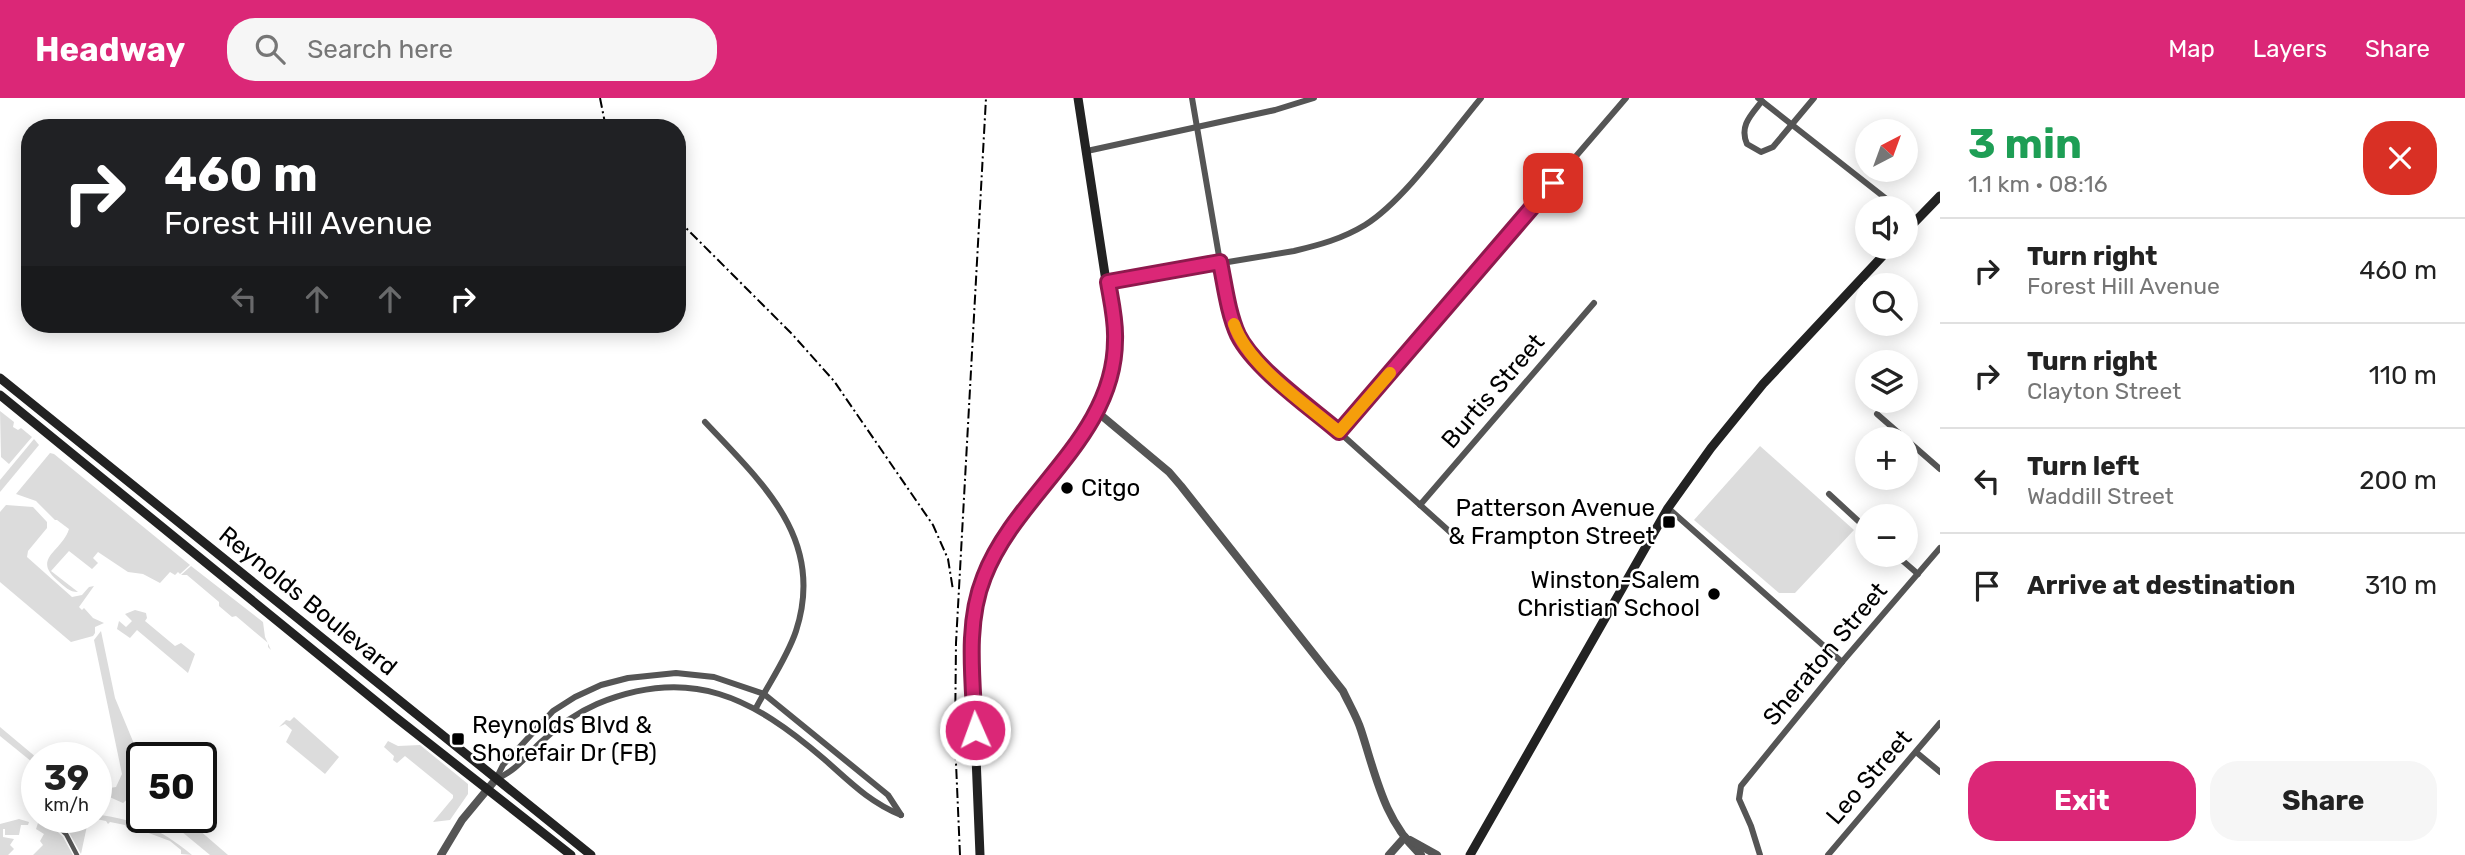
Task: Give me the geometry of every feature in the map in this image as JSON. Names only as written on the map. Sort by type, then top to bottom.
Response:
[{"type":"main road","points":[[982,855],[972,658],[974,618],[982,579],[997,546],[1016,517],[1078,442],[1096,411],[1110,377],[1115,340],[1078,98]]},
{"type":"main road","points":[[1918,218],[1940,196]]},
{"type":"main road","points":[[1470,855],[1668,509],[1711,448],[1763,384],[1880,259]]},
{"type":"main road","name":"Reynolds Boulevard","points":[[0,378],[591,855]]},
{"type":"main road","name":"Reynolds Boulevard","points":[[0,395],[486,790],[571,855]]},
{"type":"street","points":[[1192,98],[1220,262],[1236,328],[1246,348],[1278,380],[1459,540]]},
{"type":"street","points":[[1087,151],[1275,110],[1314,98]]},
{"type":"street","points":[[1108,282],[1319,245],[1342,237],[1366,224],[1394,201],[1480,98]]},
{"type":"street","points":[[1339,432],[1626,98]]},
{"type":"street","points":[[1814,98],[1792,125],[1767,150],[1761,152],[1745,141],[1743,132],[1760,99],[1792,125],[1883,196]]},
{"type":"street","name":"Burtis Street","points":[[1420,505],[1594,303]]},
{"type":"street","points":[[1096,411],[1169,472],[1343,691],[1362,732],[1381,797],[1405,837],[1421,855]]},
{"type":"street","points":[[1877,414],[1940,469]]},
{"type":"street","points":[[705,422],[777,502],[794,533],[800,556],[804,586],[798,625],[757,708]]},
{"type":"street","points":[[1829,494],[1855,518]]},
{"type":"street","points":[[1668,509],[1842,662]]},
{"type":"street","name":"Sheraton Street","points":[[1760,855],[1740,799],[1741,786],[1940,548]]},
{"type":"street","points":[[1910,567],[1918,574]]},
{"type":"street","points":[[441,855],[462,820],[496,779],[503,765],[553,711],[601,685],[653,673],[714,677],[764,694],[888,795],[901,815],[878,806],[802,740],[757,708],[735,698],[697,690],[670,688],[642,691],[593,706],[556,728],[512,772],[496,779]]},
{"type":"street","name":"Leo Street","points":[[1828,855],[1940,723]]},
{"type":"street","points":[[1916,752],[1940,772]]},
{"type":"street","points":[[65,833],[77,855]]},
{"type":"street","points":[[1389,855],[1405,837]]},
{"type":"street","points":[[1405,837],[1437,855]]},
{"type":"shaded area","points":[[0,411],[14,422],[13,427],[18,430],[21,428],[32,437],[9,464],[1,457]]},
{"type":"shaded area","points":[[34,439],[39,445],[0,492],[0,480]]},
{"type":"shaded area","points":[[1760,446],[1854,530],[1795,593],[1779,593],[1694,520]]},
{"type":"shaded area","points":[[50,453],[190,565],[180,574],[170,572],[160,583],[143,574],[128,572],[98,552],[93,558],[98,563],[92,569],[69,551],[51,571],[78,592],[65,587],[50,573],[47,566],[51,555],[69,529],[55,520],[36,501],[16,494]]},
{"type":"shaded area","points":[[6,505],[33,507],[47,522],[47,528],[28,551],[27,557],[72,597],[82,595],[89,587],[94,586],[79,607],[104,623],[95,627],[93,636],[71,642],[0,582],[0,512]]},
{"type":"shaded area","points":[[191,566],[263,622],[268,643],[236,616],[232,617],[187,575],[181,575]]},
{"type":"shaded area","points":[[135,610],[146,613],[145,621],[175,646],[181,643],[195,654],[188,673],[137,630],[130,638],[117,629],[119,621],[126,627],[132,621],[125,614]]},
{"type":"shaded area","points":[[101,631],[115,698],[133,742],[126,742],[126,800],[123,803],[112,798],[112,788],[116,787],[122,774],[94,640]]},
{"type":"shaded area","points":[[294,717],[339,757],[325,774],[286,742],[292,730],[285,724],[279,727]]},
{"type":"shaded area","points":[[0,727],[21,745],[21,753],[0,736]]},
{"type":"shaded area","points":[[388,741],[398,746],[420,745],[468,784],[468,794],[450,820],[433,822],[453,795],[405,756],[397,763],[393,760],[394,756],[384,747]]},
{"type":"shaded area","points":[[112,817],[126,820],[125,825],[112,822]]},
{"type":"shaded area","points":[[21,820],[19,835],[5,835],[3,829],[3,837],[14,839],[10,845],[14,849],[8,855],[0,855],[0,824]]},
{"type":"shaded area","points":[[59,833],[73,855],[33,855],[43,845],[40,841],[44,834]]},
{"type":"shaded area","points":[[69,833],[85,833],[81,854]]},
{"type":"shaded area","points":[[149,833],[161,833],[192,855],[181,854],[181,850],[170,841]]},
{"type":"shaded area","points":[[183,833],[203,833],[228,855],[210,855]]},
{"type":"railway","points":[[600,98],[604,119]]},
{"type":"railway","points":[[960,855],[955,740],[956,643],[986,98]]},
{"type":"railway","points":[[686,228],[792,334],[834,381],[933,525],[948,559],[953,590]]},
{"type":"slow traffic","points":[[1234,324],[1239,337],[1255,358],[1339,432],[1390,373]]},
{"type":"place","name":"Citgo","points":[[1067,488]]},
{"type":"place","name":"Patterson Avenue & Frampton Street","points":[[1669,522]]},
{"type":"place","name":"Winston-Salem Christian School","points":[[1714,594]]},
{"type":"place","name":"Reynolds Blvd & Shorefair Dr (FB)","points":[[458,739]]},
{"type":"route","points":[[975,730],[972,658],[974,618],[982,579],[997,546],[1016,517],[1078,442],[1096,411],[1110,377],[1115,340],[1108,282],[1220,262],[1230,310],[1239,337],[1246,348],[1278,380],[1339,432],[1553,183]]}]
